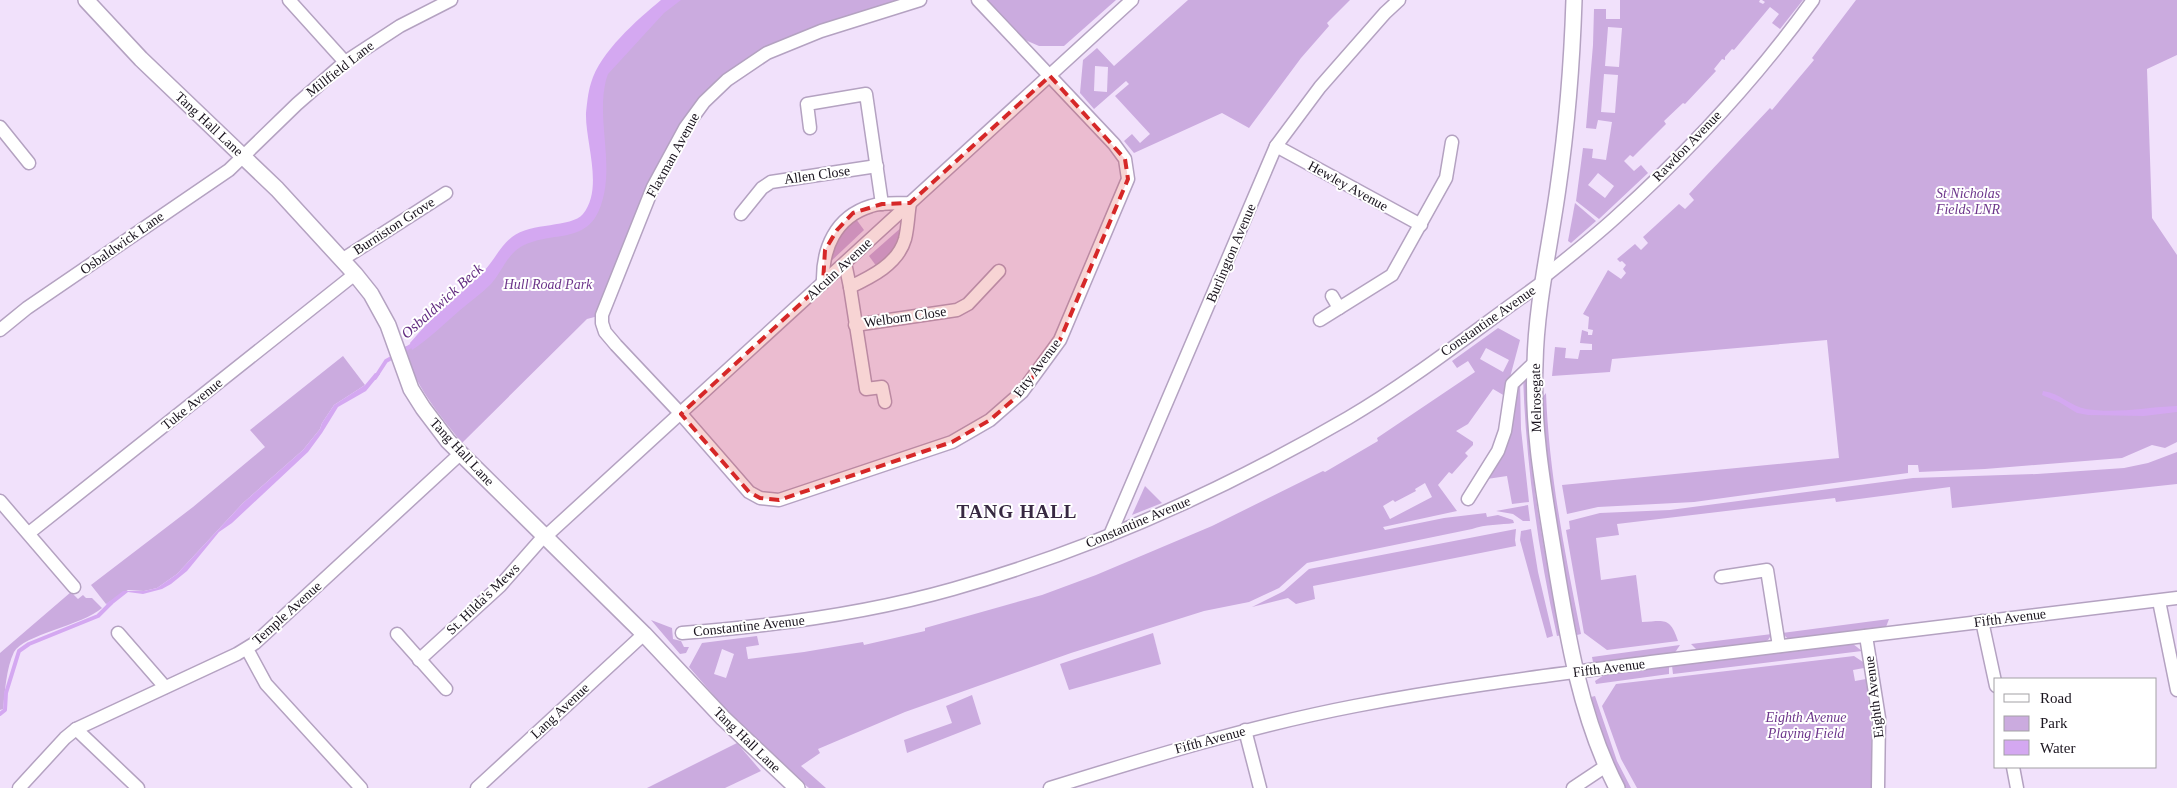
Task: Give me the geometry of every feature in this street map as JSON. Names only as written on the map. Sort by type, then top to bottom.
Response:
[{"type":"street","name":"Tang Hall Lane","points":[[86,0],[141,59],[284,195],[343,259],[382,312],[411,389],[423,408],[460,454],[644,634],[723,718],[797,788]]},
{"type":"street","points":[[289,0],[345,62]]},
{"type":"street","name":"Millfield Lane","points":[[244,156],[297,104],[345,62],[400,26],[451,0]]},
{"type":"street","name":"Flaxman Avenue","points":[[681,414],[624,355],[605,332],[602,315],[650,196],[685,128],[704,102],[727,80],[767,53],[821,31],[920,0]]},
{"type":"street","points":[[978,0],[1050,76]]},
{"type":"street","name":"Alcuin Avenue","points":[[545,537],[1132,0]]},
{"type":"street","name":"Burlington Avenue","points":[[1110,535],[1276,146],[1320,87],[1385,13],[1399,0]]},
{"type":"street","name":"Melrosegate","points":[[1574,0],[1571,80],[1534,362],[1535,429],[1556,569],[1577,672],[1606,766],[1618,788]]},
{"type":"street","name":"Rawdon Avenue","points":[[1544,279],[1616,217],[1699,136],[1793,27],[1813,0]]},
{"type":"street","name":"Etty Avenue","points":[[681,414],[750,492],[760,498],[779,500],[952,442],[990,420],[1022,392],[1060,340],[1128,179],[1125,159],[1114,144],[1050,76]]},
{"type":"street","points":[[810,128],[807,104],[866,94],[882,204]]},
{"type":"street","points":[[0,127],[29,163]]},
{"type":"street","points":[[1320,320],[1392,275],[1446,178],[1452,142]]},
{"type":"street","name":"Hewley Avenue","points":[[1276,146],[1421,225]]},
{"type":"street","name":"Osbaldwick Lane","points":[[0,330],[27,308],[229,170],[244,156]]},
{"type":"street","name":"Allen Close","points":[[741,214],[762,188],[771,182],[877,166]]},
{"type":"street","name":"Burniston Grove","points":[[343,259],[446,193]]},
{"type":"street","points":[[823,283],[822,266],[825,250],[837,230],[853,213],[882,204],[910,203],[904,240],[894,258],[876,275],[850,287]]},
{"type":"street","name":"Welborn Close","points":[[845,263],[866,390],[882,387],[885,402]]},
{"type":"street","name":"Welborn Close","points":[[855,324],[957,310],[968,304],[999,271]]},
{"type":"street","name":"Tuke Avenue","points":[[29,533],[355,274]]},
{"type":"street","name":"Constantine Avenue","points":[[682,633],[807,620],[892,604],[952,589],[1000,574],[1110,535],[1203,494],[1350,417],[1407,379],[1544,279]]},
{"type":"street","points":[[1332,296],[1339,308]]},
{"type":"street","points":[[1468,500],[1498,451],[1505,431],[1512,384],[1534,362]]},
{"type":"street","name":"Temple Avenue","points":[[19,788],[65,738],[76,729],[255,643],[460,454]]},
{"type":"street","points":[[0,501],[74,587]]},
{"type":"street","name":"St. Hilda's Mews","points":[[419,660],[500,586],[545,537]]},
{"type":"street","points":[[1721,576],[1767,570],[1779,646]]},
{"type":"street","name":"Fifth Avenue","points":[[1050,788],[1148,757],[1246,730],[1372,703],[1577,672],[2177,598]]},
{"type":"street","points":[[2159,601],[2177,690]]},
{"type":"street","points":[[1982,621],[1994,678]]},
{"type":"street","points":[[118,633],[165,687]]},
{"type":"street","points":[[396,634],[446,689]]},
{"type":"street","name":"Lang Avenue","points":[[477,788],[644,634]]},
{"type":"street","name":"Eighth Avenue","points":[[1866,636],[1879,718],[1878,788]]},
{"type":"street","points":[[247,648],[266,684],[361,788]]},
{"type":"street","points":[[76,729],[138,788]]},
{"type":"street","points":[[1246,730],[1260,788]]},
{"type":"street","points":[[1573,788],[1606,766]]},
{"type":"street","points":[[2013,768],[2017,788]]},
{"type":"highlighted area","points":[[1050,76],[1125,159],[1128,179],[1060,340],[1022,392],[990,420],[952,442],[779,500],[760,498],[749,492],[681,414],[823,283],[825,250],[837,230],[853,213],[882,204],[910,203]]},
{"type":"green space","name":"Hull Road Park","points":[[671,0],[920,0],[821,31],[727,80],[685,128],[602,315],[587,319],[462,443],[420,386],[408,361],[404,347],[415,344],[513,244],[581,224],[592,212],[602,70]]},
{"type":"green space","points":[[978,0],[1116,0],[1064,46],[1039,46],[1009,33]]},
{"type":"green space","points":[[1188,0],[1350,0],[1327,23],[1329,26],[1301,58],[1249,128],[1222,113],[1134,153],[1124,141],[1132,134],[1140,143],[1150,134],[1115,96],[1129,84],[1126,81],[1094,109],[1080,93],[1083,60],[1097,48],[1114,66]],"holes":[[[1095,66],[1108,67],[1107,92],[1094,91]]]},
{"type":"green space","points":[[1620,0],[1760,0],[1759,2],[1763,4],[1765,2],[1762,0],[1803,0],[1780,29],[1772,23],[1779,14],[1770,7],[1734,50],[1732,49],[1725,57],[1725,60],[1722,59],[1714,69],[1716,71],[1685,104],[1683,103],[1664,121],[1666,124],[1633,157],[1630,155],[1624,161],[1634,171],[1641,165],[1648,173],[1599,219],[1576,201],[1583,148],[1593,149],[1592,158],[1606,160],[1612,122],[1598,120],[1596,129],[1586,128],[1594,9],[1606,9],[1606,19],[1620,19]],"holes":[[[1608,27],[1622,28],[1619,67],[1605,66]],[[1604,74],[1618,75],[1615,113],[1601,112]],[[1598,173],[1614,186],[1605,198],[1588,185]]]},
{"type":"green space","name":"St Nicholas Fields LNR","points":[[1856,0],[2177,0],[2177,55],[2147,69],[2152,218],[2177,255],[2177,442],[2165,448],[2152,445],[2122,458],[1985,469],[1919,472],[1918,465],[1908,465],[1908,473],[1694,502],[1598,507],[1567,514],[1562,485],[1839,458],[1827,340],[1612,359],[1610,372],[1552,376],[1555,347],[1566,348],[1565,358],[1578,359],[1580,350],[1592,350],[1592,344],[1580,343],[1582,330],[1588,332],[1588,335],[1592,335],[1593,330],[1588,329],[1589,317],[1583,314],[1608,270],[1621,279],[1626,273],[1623,269],[1626,265],[1617,259],[1635,244],[1641,250],[1648,243],[1643,237],[1679,204],[1685,209],[1694,200],[1689,194],[1770,108],[1772,110],[1814,60],[1812,58]]},
{"type":"green space","points":[[1575,203],[1596,221],[1571,243],[1568,241]]},
{"type":"green space","points":[[856,219],[864,230],[828,264],[839,239],[846,228]]},
{"type":"green space","points":[[903,226],[891,254],[877,267],[869,256]]},
{"type":"green space","points":[[1498,328],[1520,340],[1505,396],[1493,389],[1468,424],[1456,431],[1473,442],[1473,445],[1465,453],[1468,456],[1452,474],[1449,472],[1438,485],[1457,511],[1383,527],[1385,530],[1444,518],[1486,513],[1487,517],[1498,515],[1513,520],[1514,523],[1482,526],[1307,563],[1279,588],[1249,602],[1204,611],[1071,653],[905,712],[818,749],[820,753],[801,766],[826,788],[809,788],[790,772],[737,722],[689,667],[702,643],[757,636],[759,645],[746,647],[748,659],[863,642],[864,645],[925,631],[925,628],[1042,595],[1096,575],[1212,526],[1323,471],[1325,472],[1378,441],[1377,438],[1475,372],[1468,361],[1457,368],[1452,361]],"holes":[[[1486,348],[1509,360],[1503,372],[1480,359]],[[1425,483],[1432,497],[1390,519],[1383,506],[1416,491],[1415,489]],[[722,649],[734,654],[726,678],[714,674]]]},
{"type":"green space","points":[[343,356],[365,385],[334,405],[320,429],[303,450],[243,503],[177,574],[157,588],[144,591],[128,590],[106,604],[91,585],[193,507],[265,447],[250,430]]},
{"type":"green space","points":[[1527,372],[1529,438],[1542,537],[1562,635],[1557,636],[1544,571],[1530,474],[1523,376]]},
{"type":"green space","points":[[1520,380],[1521,429],[1529,502],[1512,504],[1507,476],[1487,479]]},
{"type":"green space","points":[[1546,393],[1554,484],[1581,634],[1577,635],[1562,568],[1547,476],[1541,399]]},
{"type":"green space","points":[[2177,452],[2177,484],[1952,508],[1950,487],[1836,502],[1835,498],[1617,524],[1619,535],[1596,538],[1601,580],[1636,575],[1642,622],[1661,621],[1669,624],[1678,641],[1607,650],[1584,633],[1566,530],[1570,529],[1569,521],[1600,513],[1670,510],[1913,478],[2037,474],[2124,468],[2148,463]]},
{"type":"green space","points":[[1145,486],[1162,503],[1132,515]]},
{"type":"green space","points":[[1528,505],[1530,521],[1523,521],[1513,514],[1496,511]]},
{"type":"green space","points":[[1516,529],[1516,546],[1313,586],[1315,599],[1296,604],[1288,598],[1252,607],[1284,591],[1309,569]]},
{"type":"green space","points":[[1531,529],[1538,572],[1553,636],[1547,638],[1520,540],[1521,531]]},
{"type":"green space","points":[[71,592],[78,599],[83,595],[86,598],[92,598],[102,608],[82,620],[29,640],[14,652],[6,680],[3,709],[0,710],[0,653]]},
{"type":"green space","points":[[1889,619],[1886,627],[1793,639],[1788,639],[1782,633]]},
{"type":"green space","points":[[651,620],[672,628],[673,639],[681,641],[684,647],[689,647],[686,653],[680,654]]},
{"type":"green space","points":[[1153,633],[1161,664],[1069,690],[1060,664]]},
{"type":"green space","points":[[1772,634],[1763,643],[1697,650],[1691,644]]},
{"type":"green space","points":[[1853,644],[1862,651],[1673,674],[1672,666]]},
{"type":"green space","points":[[1680,645],[1674,654],[1603,663],[1593,662],[1592,657]]},
{"type":"green space","name":"Eighth Avenue Playing Field","points":[[1854,656],[1863,662],[1864,668],[1853,670],[1855,681],[1866,679],[1871,720],[1872,788],[1637,788],[1621,759],[1602,706],[1616,684]]},
{"type":"green space","points":[[1669,666],[1669,674],[1596,684],[1595,681],[1604,675]]},
{"type":"green space","points":[[972,695],[981,724],[907,753],[904,740],[952,723],[946,706]]},
{"type":"green space","points":[[1595,696],[1617,761],[1631,788],[1625,788],[1612,763],[1591,697]]},
{"type":"green space","points":[[737,743],[761,771],[725,788],[647,788]]},
{"type":"water","points":[[661,0],[681,0],[664,13],[608,74],[606,80],[603,95],[606,158],[605,190],[595,218],[587,227],[577,232],[531,242],[519,248],[487,288],[412,350],[410,343],[415,337],[431,319],[483,272],[512,237],[529,229],[570,221],[583,214],[589,203],[593,178],[586,125],[588,94],[591,83],[602,60],[620,37]]},
{"type":"water","points":[[375,373],[380,374],[366,391],[338,407],[308,452],[232,523],[219,532],[187,571],[162,589],[143,594],[128,592],[109,607],[106,604],[123,591],[144,591],[157,588],[177,574],[243,503],[303,450],[320,429],[334,405],[365,385]]},
{"type":"water","points":[[2043,391],[2055,394],[2086,409],[2120,411],[2177,406],[2177,412],[2144,416],[2088,415],[2077,413],[2059,402],[2042,395]]},
{"type":"waterway","name":"Osbaldwick Beck","points":[[401,352],[414,344]]},
{"type":"waterway","name":"Osbaldwick Beck","points":[[375,378],[386,361],[395,356]]},
{"type":"waterway","name":"Osbaldwick Beck","points":[[0,714],[5,710],[6,693],[19,651],[29,644],[98,616],[111,603]]},
{"type":"district","name":"TANG HALL","points":[[1017,511]]}]
